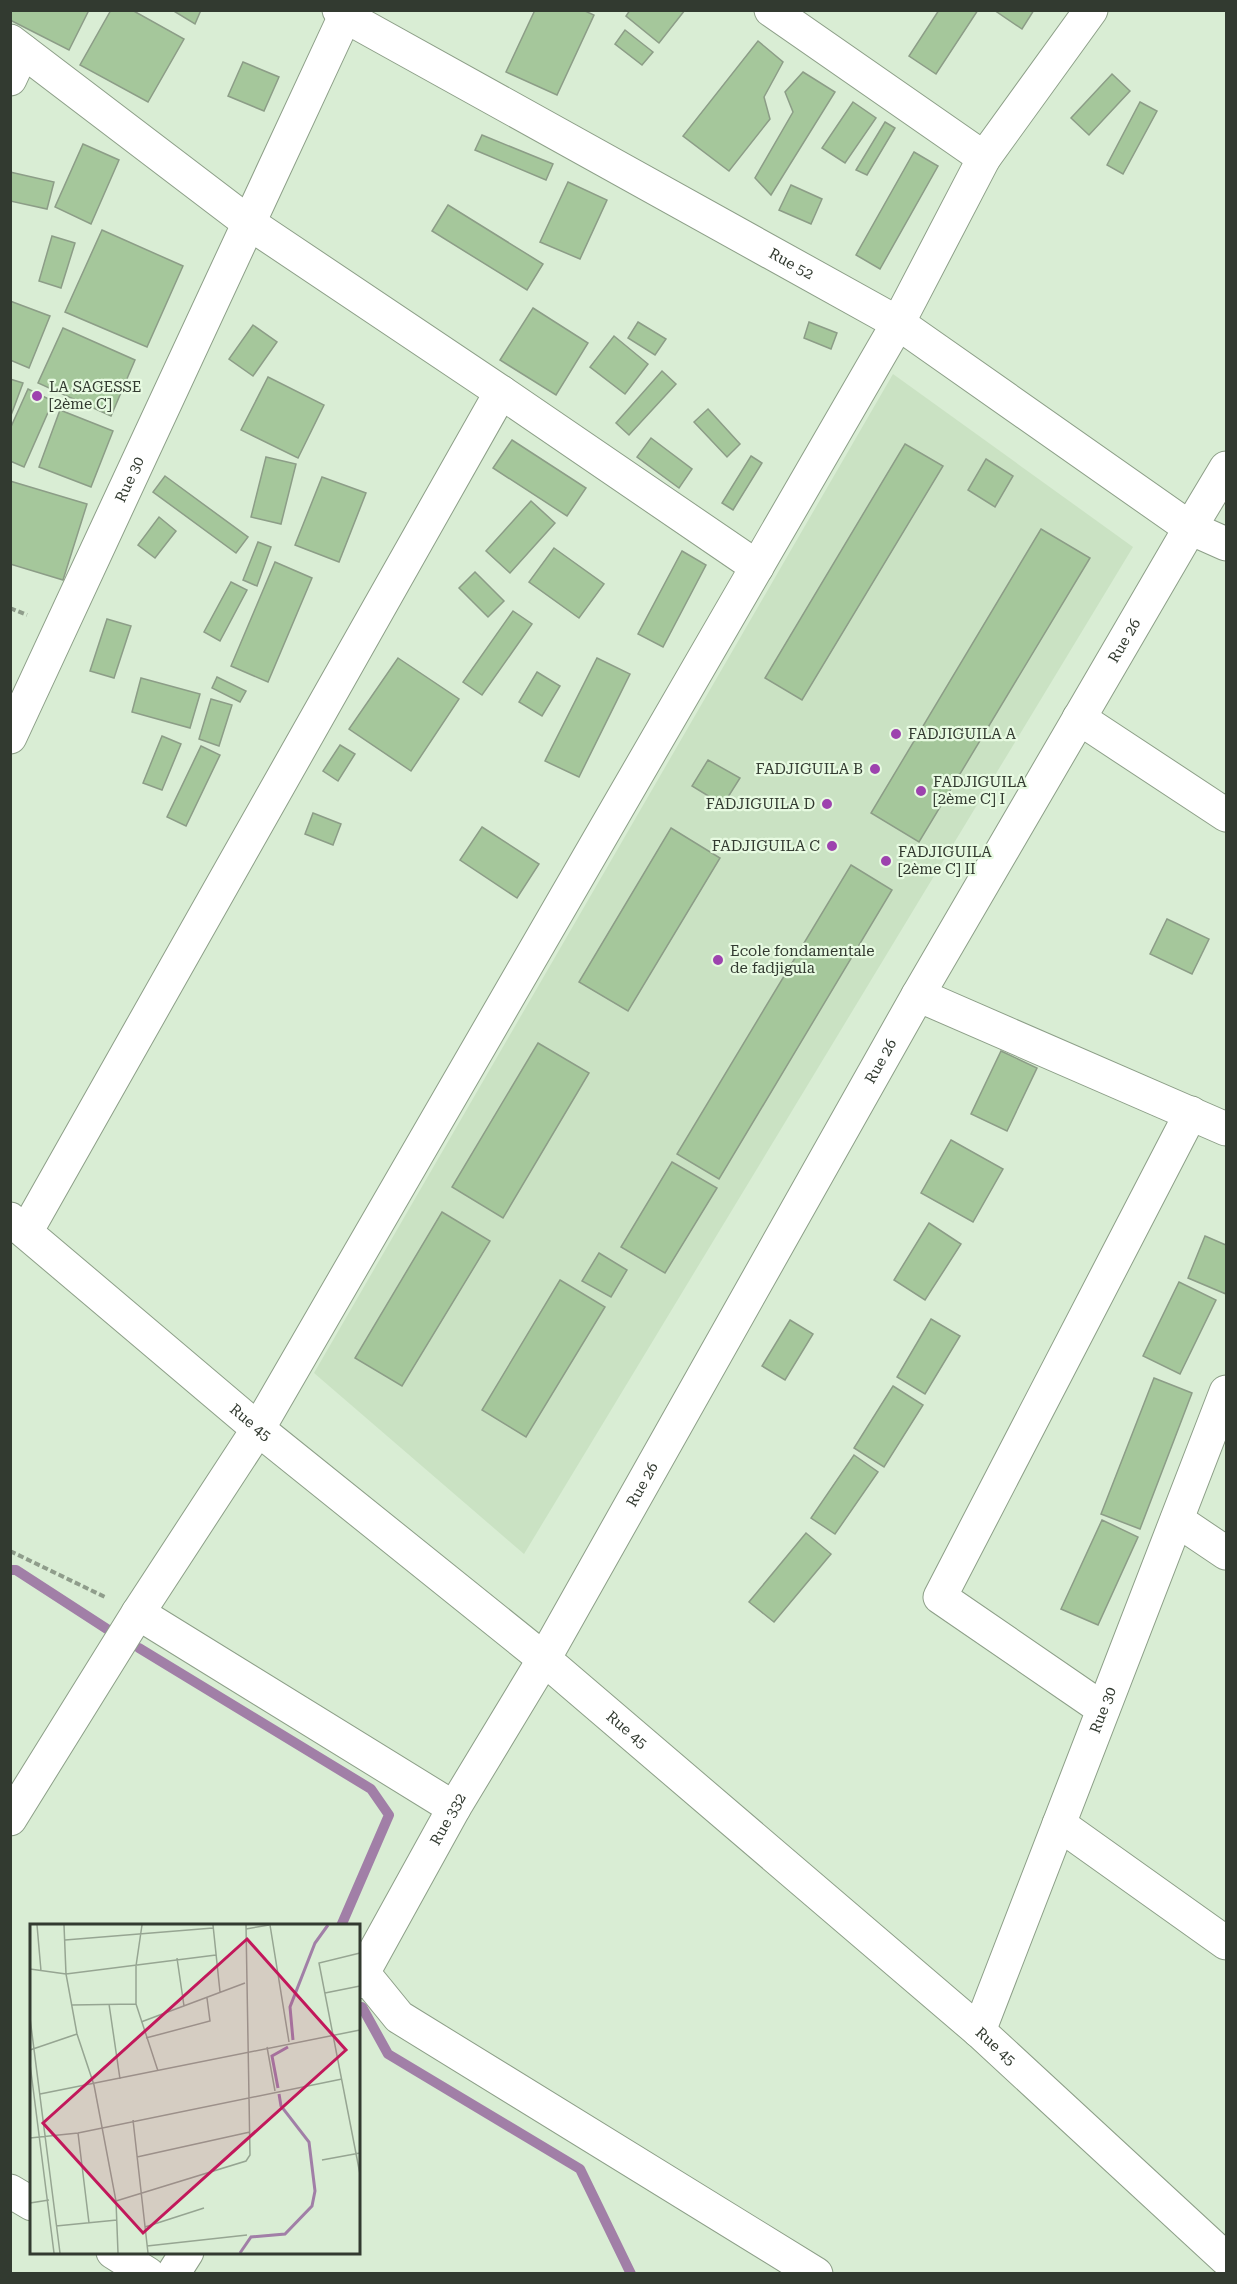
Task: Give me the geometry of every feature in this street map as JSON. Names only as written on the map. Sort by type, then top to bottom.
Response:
[{"type":"street","points":[[771,10],[984,158]]},
{"type":"street","points":[[10,1819],[138,1613],[258,1429],[898,323],[984,158],[1091,10]]},
{"type":"street","name":"Rue 30","points":[[10,737],[249,223],[342,13]]},
{"type":"street","name":"Rue 52","points":[[342,13],[898,323],[1190,528],[1227,544]]},
{"type":"street","points":[[15,57],[249,223],[757,567]]},
{"type":"street","points":[[18,1226],[501,392]]},
{"type":"street","name":"Rue 26","points":[[544,1659],[918,995],[1227,468]]},
{"type":"street","points":[[1079,718],[1227,816]]},
{"type":"street","points":[[918,995],[1227,1129]]},
{"type":"street","points":[[1103,1709],[940,1597],[1191,1113]]},
{"type":"street","name":"Rue 45","points":[[18,1226],[258,1429],[544,1659],[979,2031],[1227,2259]]},
{"type":"street","name":"Rue 30","points":[[979,2031],[1227,1392]]},
{"type":"street","points":[[1177,1520],[1227,1553]]},
{"type":"street","points":[[138,1613],[454,1808]]},
{"type":"street","name":"Rue 332","points":[[361,1978],[454,1808],[544,1659]]},
{"type":"street","points":[[1059,1824],[1227,1942]]},
{"type":"street","points":[[361,1978],[399,2017],[816,2274]]},
{"type":"street","points":[[10,2191],[30,2203]]},
{"type":"street","points":[[115,2254],[147,2274]]},
{"type":"street","points":[[173,2274],[186,2254]]},
{"type":"path","points":[[10,1551],[138,1613]]},
{"type":"shaded area","name":"Ecole fondamentale de fadjigula","points":[[893,374],[1133,547],[524,1554],[314,1373]]},
{"type":"building","points":[[10,10],[89,10],[69,50],[10,20]]},
{"type":"building","points":[[111,10],[132,10],[184,39],[148,102],[80,65]]},
{"type":"building","points":[[172,10],[201,10],[195,24]]},
{"type":"building","points":[[535,10],[583,10],[594,15],[557,95],[506,72]]},
{"type":"building","points":[[630,10],[685,10],[659,43],[626,16]]},
{"type":"building","points":[[939,10],[978,10],[936,74],[909,56]]},
{"type":"building","points":[[994,10],[1034,10],[1022,29]]},
{"type":"building","points":[[625,30],[653,52],[642,65],[615,44]]},
{"type":"building","points":[[758,41],[783,62],[764,97],[770,119],[729,171],[683,136]]},
{"type":"building","points":[[243,62],[279,77],[264,111],[228,96]]},
{"type":"building","points":[[803,72],[835,92],[771,195],[755,178],[793,112],[785,92]]},
{"type":"building","points":[[1112,74],[1130,91],[1089,135],[1071,118]]},
{"type":"building","points":[[853,102],[876,118],[845,163],[822,148]]},
{"type":"building","points":[[1140,102],[1157,111],[1123,174],[1107,165]]},
{"type":"building","points":[[885,122],[895,128],[867,175],[856,170]]},
{"type":"building","points":[[482,135],[553,164],[546,180],[475,150]]},
{"type":"building","points":[[83,144],[119,160],[91,224],[55,207]]},
{"type":"building","points":[[914,152],[938,166],[880,269],[856,255]]},
{"type":"building","points":[[10,172],[54,182],[47,209],[10,201]]},
{"type":"building","points":[[568,182],[607,200],[580,259],[540,242]]},
{"type":"building","points":[[791,185],[822,199],[811,224],[779,210]]},
{"type":"building","points":[[448,205],[543,264],[527,290],[432,231]]},
{"type":"building","points":[[102,230],[183,266],[147,347],[65,312]]},
{"type":"building","points":[[52,236],[75,243],[61,288],[39,281]]},
{"type":"building","points":[[10,301],[50,316],[29,368],[10,360]]},
{"type":"building","points":[[533,308],[588,343],[556,395],[500,360]]},
{"type":"building","points":[[638,322],[666,339],[655,355],[628,338]]},
{"type":"building","points":[[809,322],[837,333],[831,349],[804,338]]},
{"type":"building","points":[[253,325],[277,342],[253,376],[229,359]]},
{"type":"building","points":[[63,328],[135,360],[111,416],[38,383]]},
{"type":"building","points":[[614,336],[648,364],[625,394],[590,367]]},
{"type":"building","points":[[662,371],[676,384],[629,435],[616,423]]},
{"type":"building","points":[[268,377],[324,405],[298,458],[241,430]]},
{"type":"building","points":[[10,379],[23,383],[10,418]]},
{"type":"building","points":[[28,389],[53,401],[24,467],[10,461],[10,429]]},
{"type":"building","points":[[708,409],[740,444],[727,457],[694,422]]},
{"type":"building","points":[[60,410],[113,431],[91,487],[39,467]]},
{"type":"building","points":[[651,438],[692,469],[679,488],[637,457]]},
{"type":"building","points":[[512,440],[586,488],[567,516],[493,468]]},
{"type":"building","points":[[905,444],[943,466],[802,700],[765,678]]},
{"type":"building","points":[[751,456],[762,463],[733,510],[722,503]]},
{"type":"building","points":[[266,457],[296,464],[281,524],[251,517]]},
{"type":"building","points":[[986,459],[1013,476],[995,507],[968,490]]},
{"type":"building","points":[[165,476],[248,537],[236,553],[153,492]]},
{"type":"building","points":[[322,477],[366,493],[339,562],[295,545]]},
{"type":"building","points":[[10,481],[87,504],[63,580],[10,564]]},
{"type":"building","points":[[531,501],[555,523],[510,573],[486,551]]},
{"type":"building","points":[[159,517],[176,531],[155,558],[138,545]]},
{"type":"building","points":[[1041,529],[1090,558],[919,842],[871,813]]},
{"type":"building","points":[[258,542],[271,547],[257,586],[243,580]]},
{"type":"building","points":[[554,548],[604,584],[579,618],[529,582]]},
{"type":"building","points":[[682,551],[706,565],[663,647],[638,634]]},
{"type":"building","points":[[275,562],[312,578],[268,682],[231,666]]},
{"type":"building","points":[[475,572],[504,601],[488,617],[459,588]]},
{"type":"building","points":[[231,582],[247,590],[220,641],[204,632]]},
{"type":"building","points":[[513,611],[532,624],[482,695],[463,682]]},
{"type":"building","points":[[107,619],[131,626],[114,678],[90,671]]},
{"type":"building","points":[[398,658],[459,699],[411,771],[349,729]]},
{"type":"building","points":[[597,658],[630,674],[579,777],[545,761]]},
{"type":"building","points":[[537,672],[560,686],[542,716],[519,702]]},
{"type":"building","points":[[217,677],[246,691],[240,702],[212,688]]},
{"type":"building","points":[[141,678],[200,694],[190,728],[132,712]]},
{"type":"building","points":[[211,699],[232,705],[219,746],[199,739]]},
{"type":"building","points":[[162,736],[181,744],[162,790],[143,783]]},
{"type":"building","points":[[340,745],[355,754],[338,781],[323,771]]},
{"type":"building","points":[[201,746],[220,755],[186,826],[167,817]]},
{"type":"building","points":[[708,760],[740,778],[723,805],[692,786]]},
{"type":"building","points":[[313,813],[341,824],[333,845],[305,834]]},
{"type":"building","points":[[482,827],[539,864],[517,898],[460,860]]},
{"type":"building","points":[[671,828],[720,858],[628,1011],[579,982]]},
{"type":"building","points":[[851,865],[892,890],[719,1179],[677,1154]]},
{"type":"building","points":[[1167,919],[1209,939],[1192,974],[1150,954]]},
{"type":"building","points":[[538,1043],[589,1073],[503,1218],[452,1187]]},
{"type":"building","points":[[1001,1051],[1037,1068],[1007,1131],[971,1114]]},
{"type":"building","points":[[951,1140],[1003,1169],[973,1222],[921,1193]]},
{"type":"building","points":[[672,1162],[717,1188],[665,1273],[621,1247]]},
{"type":"building","points":[[442,1212],[490,1241],[402,1386],[355,1358]]},
{"type":"building","points":[[929,1223],[961,1244],[925,1300],[894,1280]]},
{"type":"building","points":[[1205,1236],[1226,1245],[1226,1294],[1188,1278]]},
{"type":"building","points":[[599,1253],[627,1270],[611,1297],[582,1281]]},
{"type":"building","points":[[560,1280],[605,1307],[526,1437],[482,1410]]},
{"type":"building","points":[[1179,1282],[1216,1300],[1180,1374],[1143,1356]]},
{"type":"building","points":[[931,1319],[960,1336],[925,1394],[897,1377]]},
{"type":"building","points":[[790,1320],[813,1334],[785,1380],[762,1366]]},
{"type":"building","points":[[1154,1378],[1192,1393],[1140,1529],[1101,1514]]},
{"type":"building","points":[[893,1386],[923,1405],[884,1467],[854,1448]]},
{"type":"building","points":[[854,1455],[878,1472],[835,1534],[811,1518]]},
{"type":"building","points":[[1102,1520],[1138,1537],[1098,1625],[1061,1609]]},
{"type":"building","points":[[806,1533],[831,1554],[774,1622],[749,1602]]},
{"type":"waterway","points":[[10,1570],[16,1570],[107,1629]]},
{"type":"waterway","points":[[139,1648],[371,1789],[389,1815],[342,1924]]},
{"type":"waterway","points":[[362,2007],[388,2054],[580,2169],[631,2274]]},
{"type":"place","name":"LA SAGESSE [2ème C]","points":[[37,396]]},
{"type":"place","name":"FADJIGUILA A","points":[[896,734]]},
{"type":"place","name":"FADJIGUILA B","points":[[875,769]]},
{"type":"place","name":"FADJIGUILA [2ème C] I","points":[[921,791]]},
{"type":"place","name":"FADJIGUILA D","points":[[827,804]]},
{"type":"place","name":"FADJIGUILA C","points":[[832,846]]},
{"type":"place","name":"FADJIGUILA [2ème C] II","points":[[886,861]]},
{"type":"place","name":"Ecole fondamentale de fadjigula","points":[[718,960]]}]
